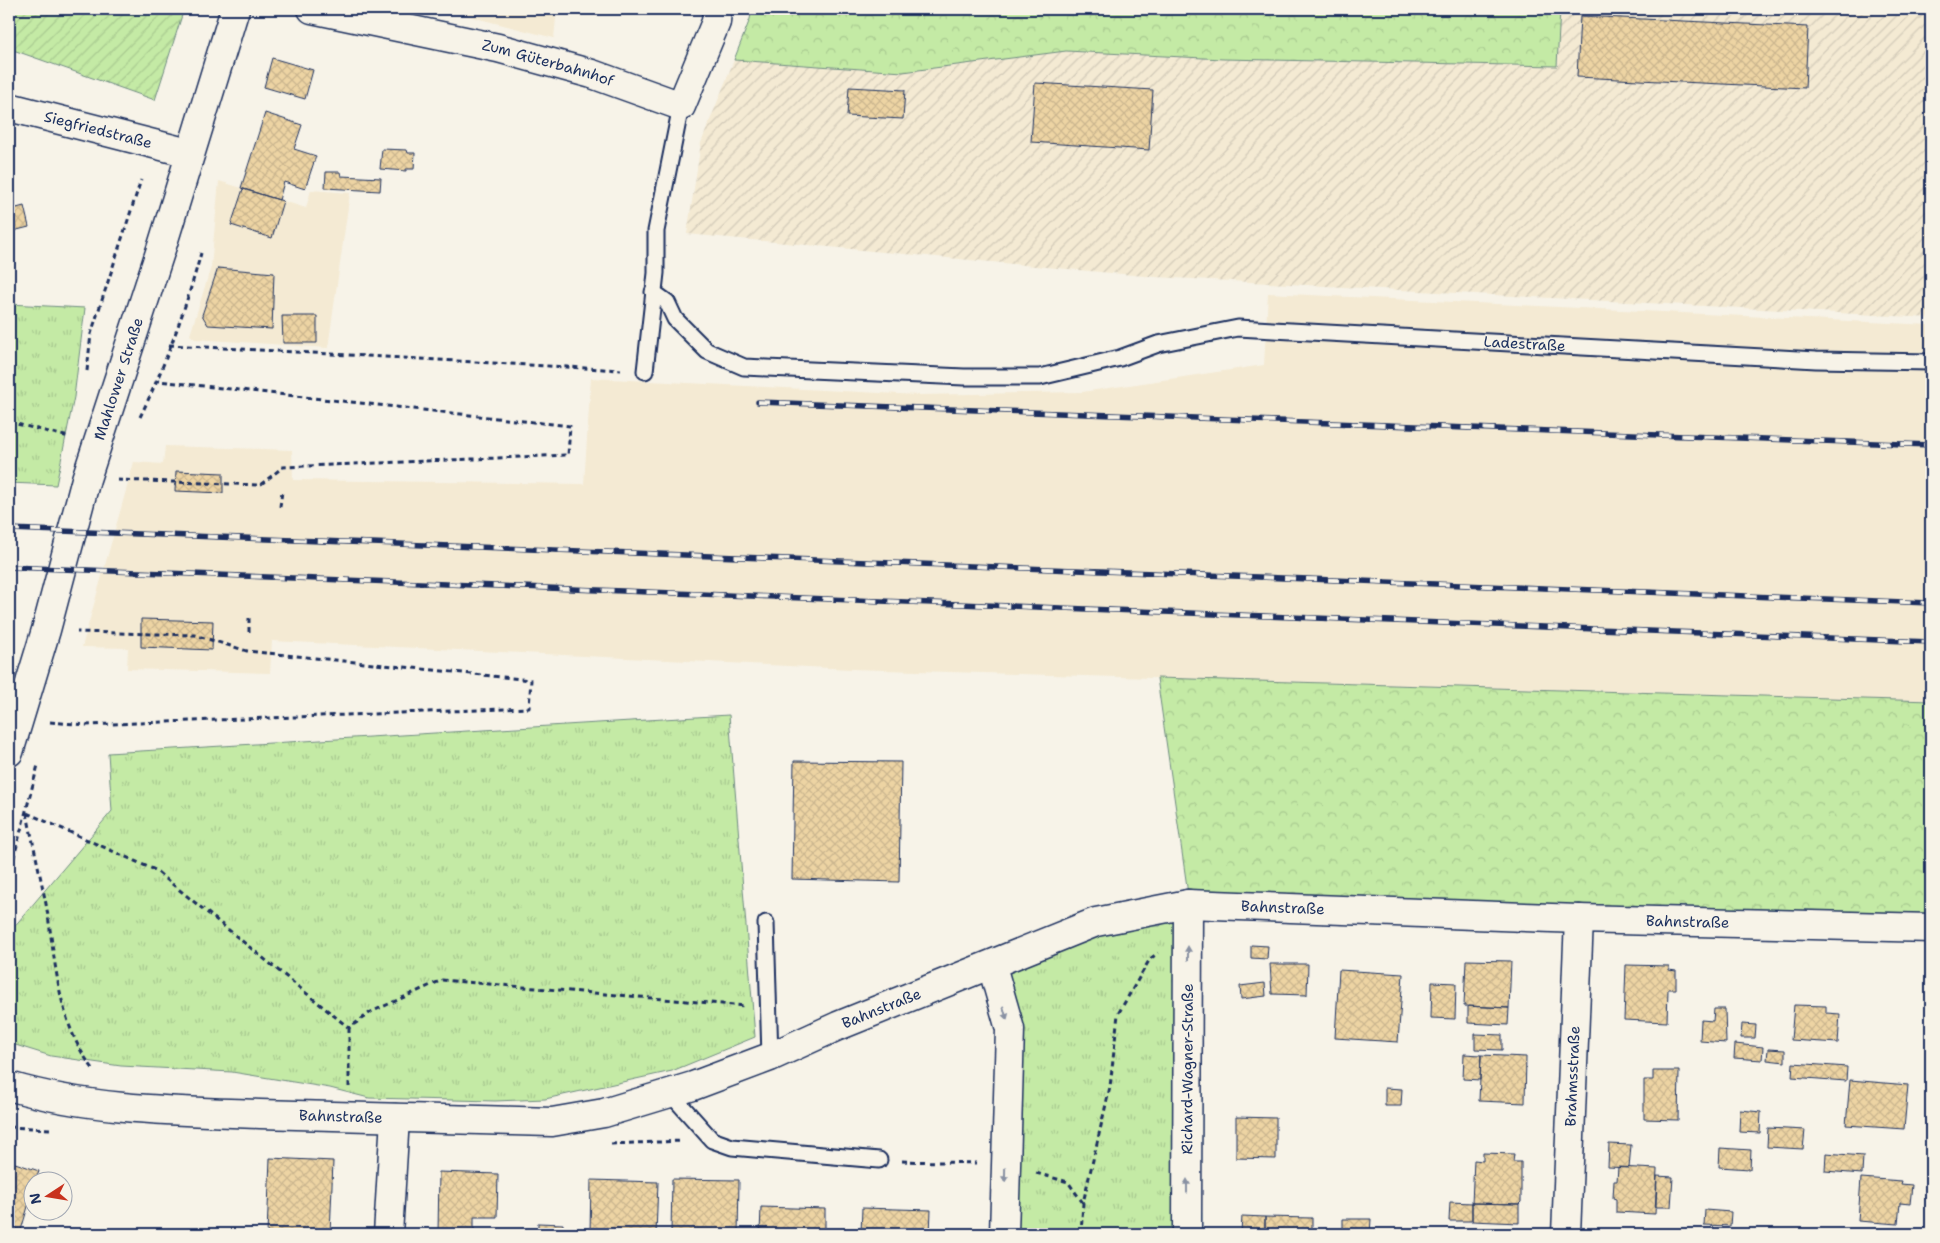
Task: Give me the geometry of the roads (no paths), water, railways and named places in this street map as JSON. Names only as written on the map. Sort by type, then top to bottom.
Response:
[{"type":"street","name":"Mahlower Straße","points":[[9,752],[46,630],[86,478],[163,243],[189,153],[235,9]]},
{"type":"street","name":"Zum Güterbahnhof","points":[[312,9],[498,48],[592,74],[681,106]]},
{"type":"street","points":[[681,106],[716,22],[718,9]]},
{"type":"street","name":"Siegfriedstraße","points":[[16,114],[189,153]]},
{"type":"street","name":"Bahnstraße","points":[[9,1086],[29,1092],[93,1103],[136,1107],[216,1112],[552,1122],[604,1113],[670,1093],[770,1057],[838,1026],[992,966],[1096,922],[1188,917],[1579,919],[1931,928]]},
{"type":"street","name":"Richard-Wagner-Straße","points":[[1187,1234],[1188,917]]},
{"type":"street","name":"Brahmsstraße","points":[[1566,1234],[1579,919]]},
{"type":"street","points":[[992,966],[1010,1029],[1004,1234]]},
{"type":"street","points":[[388,1234],[395,1118]]},
{"type":"lane","points":[[645,371],[656,273],[656,231],[681,106]]},
{"type":"lane","name":"Ladestraße","points":[[653,292],[667,302],[675,319],[707,351],[744,367],[964,377],[1040,376],[1120,358],[1158,344],[1238,328],[1816,360],[1931,362]]},
{"type":"lane","points":[[766,922],[770,1057]]},
{"type":"lane","points":[[670,1093],[712,1140],[732,1147],[879,1160]]},
{"type":"railway","points":[[758,402],[1931,445]]},
{"type":"railway","points":[[9,529],[1931,603]]},
{"type":"railway","points":[[9,567],[1931,642]]}]
